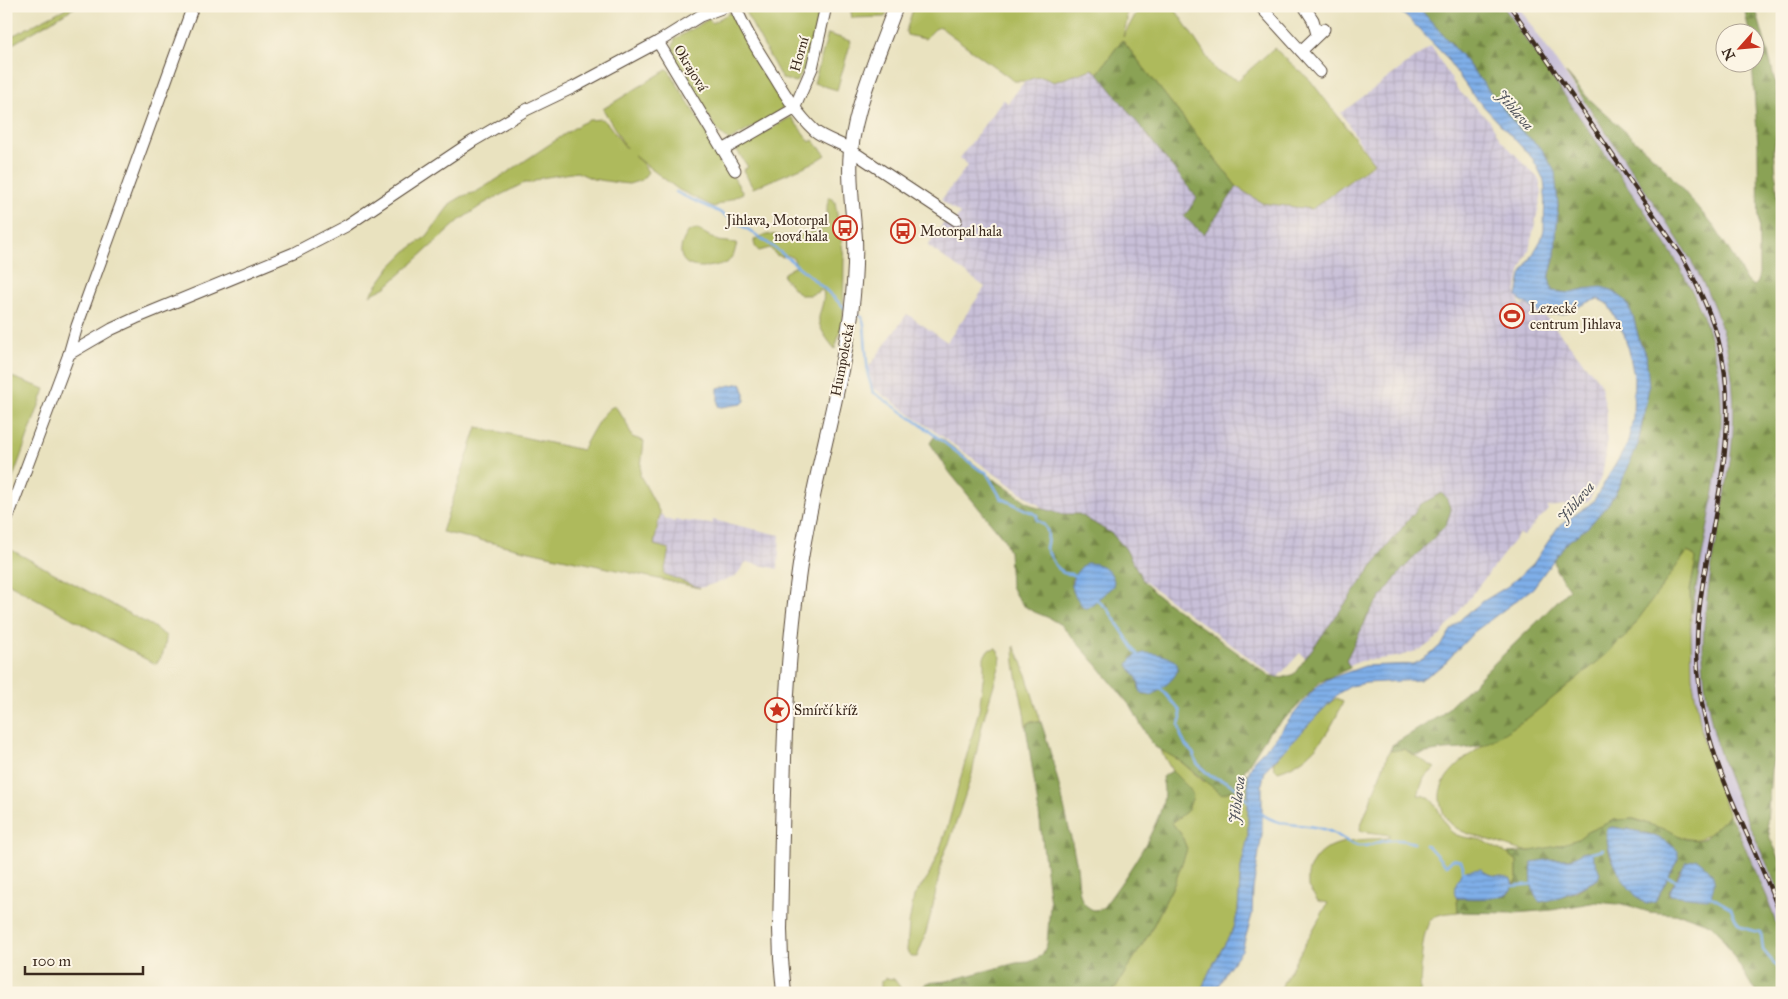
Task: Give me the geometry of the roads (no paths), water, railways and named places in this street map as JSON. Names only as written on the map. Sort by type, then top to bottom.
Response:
[{"type":"main road","name":"Humpolecká","points":[[784,993],[780,929],[786,697],[799,569],[851,312],[856,256],[850,169],[851,148],[864,95],[896,6]]},
{"type":"street","points":[[6,522],[193,6]]},
{"type":"street","name":"Okrajová","points":[[727,6],[700,16],[658,42],[735,170]]},
{"type":"street","points":[[735,6],[740,19],[762,58],[794,109],[819,134],[841,146],[851,148],[855,153],[956,220]]},
{"type":"street","name":"Horní","points":[[794,109],[812,68],[826,6]]},
{"type":"street","points":[[1260,6],[1320,72]]},
{"type":"street","points":[[1301,51],[1320,31],[1304,6]]},
{"type":"street","points":[[68,354],[112,329],[136,318],[320,241],[346,226],[473,141],[526,110],[574,87],[658,42]]},
{"type":"street","points":[[723,150],[794,109]]},
{"type":"water","points":[[1393,6],[1417,6],[1421,10],[1460,54],[1520,130],[1541,148],[1555,172],[1558,205],[1555,255],[1549,278],[1552,291],[1568,293],[1601,287],[1612,290],[1625,300],[1633,316],[1640,343],[1646,354],[1649,387],[1638,444],[1622,481],[1609,503],[1588,527],[1566,543],[1533,588],[1474,632],[1441,667],[1420,680],[1366,683],[1351,686],[1339,693],[1265,770],[1262,784],[1262,834],[1253,889],[1252,915],[1242,950],[1227,970],[1214,993],[1200,993],[1210,970],[1234,928],[1238,911],[1241,868],[1248,837],[1248,774],[1254,760],[1271,743],[1319,685],[1328,679],[1365,666],[1414,664],[1431,654],[1443,643],[1451,630],[1463,617],[1482,602],[1508,586],[1533,564],[1558,527],[1593,502],[1627,445],[1633,419],[1634,377],[1629,350],[1624,334],[1608,304],[1598,299],[1563,314],[1543,315],[1517,297],[1521,275],[1541,240],[1544,230],[1544,180],[1533,159],[1472,94],[1445,56],[1411,21]]},
{"type":"water","points":[[741,383],[745,394],[745,401],[742,404],[718,406],[718,388]]},
{"type":"water","points":[[1086,563],[1104,567],[1114,581],[1113,586],[1088,608],[1084,608],[1075,595],[1072,585],[1075,575]]},
{"type":"water","points":[[1143,653],[1166,656],[1177,663],[1178,669],[1175,675],[1152,695],[1141,693],[1137,678],[1128,665],[1134,657]]},
{"type":"water","points":[[1612,827],[1655,837],[1663,840],[1678,851],[1678,859],[1655,902],[1646,904],[1638,898],[1618,871],[1607,839],[1607,829]]},
{"type":"water","points":[[1587,851],[1591,852],[1600,873],[1598,879],[1563,896],[1540,902],[1533,889],[1531,878],[1532,862],[1572,859]]},
{"type":"water","points":[[1697,859],[1709,870],[1713,877],[1714,885],[1711,897],[1707,899],[1671,895],[1670,891],[1686,862]]},
{"type":"water","points":[[1481,869],[1488,874],[1511,879],[1512,890],[1501,896],[1457,898],[1454,892],[1462,871]]},
{"type":"waterway","points":[[676,192],[716,210],[771,245],[802,269],[846,309]]},
{"type":"waterway","points":[[856,314],[862,317],[864,324],[868,376],[873,392],[920,424],[980,470],[986,472],[1001,498],[1037,515],[1037,520],[1048,532],[1046,548],[1055,565],[1063,573],[1076,577]]},
{"type":"waterway","points":[[1095,598],[1108,609],[1139,657]]},
{"type":"waterway","name":"Jihlava","points":[[1159,686],[1180,711],[1179,725],[1181,736],[1186,746],[1193,753],[1197,763],[1210,776],[1227,782],[1239,790],[1249,803]]},
{"type":"waterway","points":[[1261,813],[1277,821],[1321,828],[1360,846],[1392,840],[1414,843]]},
{"type":"waterway","points":[[1425,845],[1446,866],[1453,859],[1461,861],[1462,871],[1466,872]]},
{"type":"waterway","points":[[1588,854],[1603,850]]},
{"type":"waterway","points":[[1667,877],[1679,881]]},
{"type":"waterway","points":[[1511,886],[1535,884]]},
{"type":"waterway","points":[[1708,895],[1731,908],[1735,919],[1741,926],[1749,930],[1761,932],[1763,950],[1782,969]]},
{"type":"railway","points":[[1510,6],[1682,256],[1702,296],[1718,339],[1726,387],[1726,436],[1721,485],[1700,602],[1697,636],[1698,671],[1702,705],[1720,769],[1782,920]]},
{"type":"place","name":"Jihlava, Motorpal nová hala","points":[[845,228]]},
{"type":"place","name":"Motorpal hala","points":[[903,231]]},
{"type":"place","name":"Lezecké centrum Jihlava","points":[[1512,316]]},
{"type":"place","name":"Smírčí kříž","points":[[777,710]]}]
